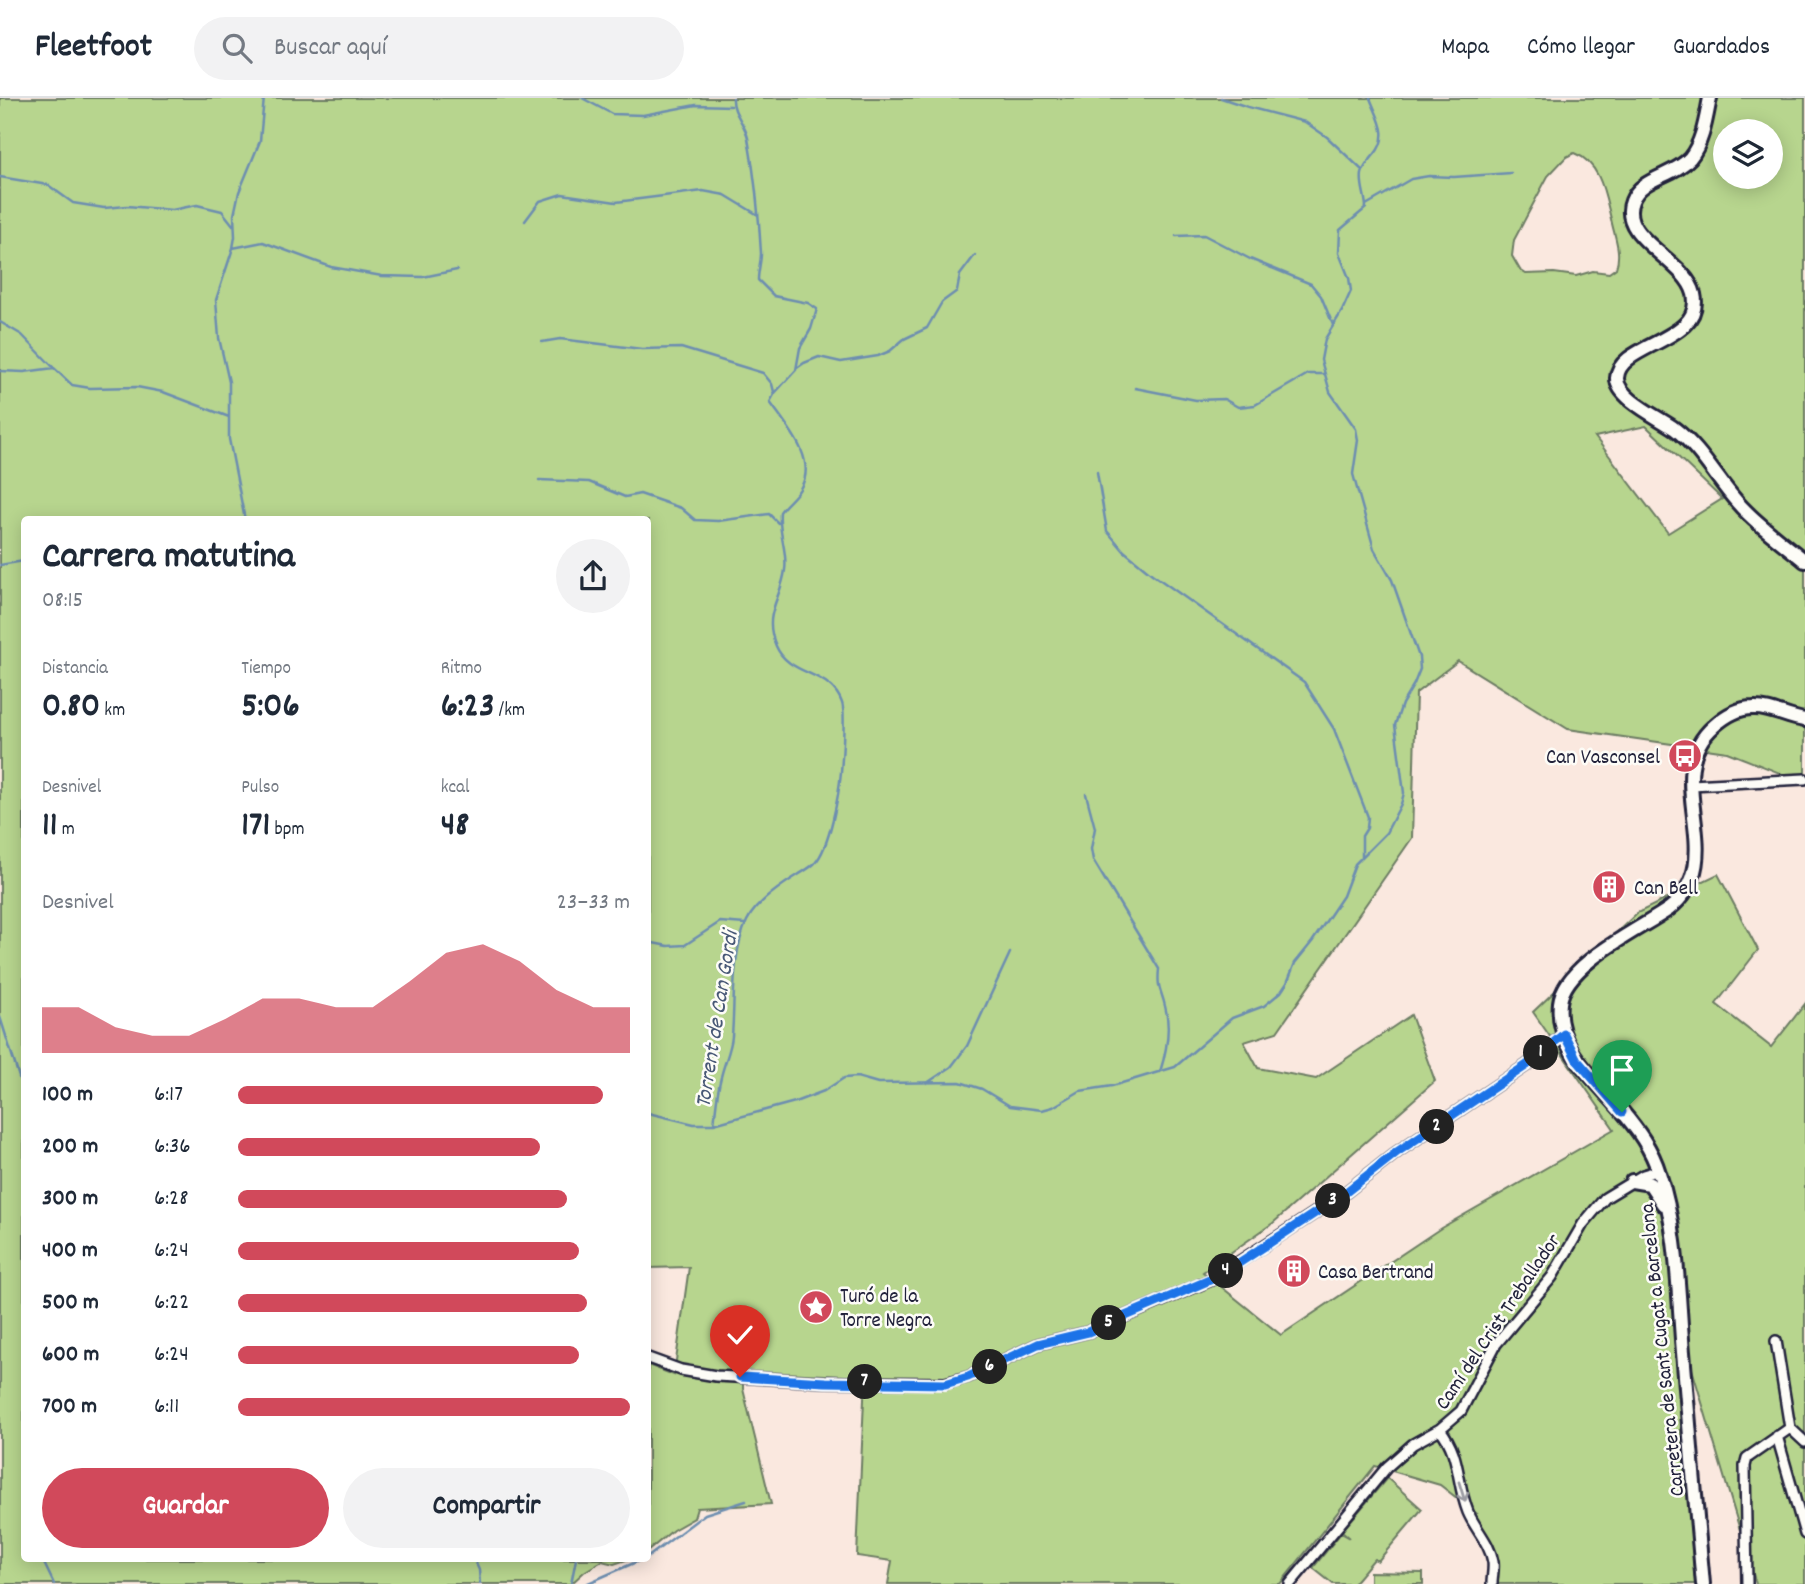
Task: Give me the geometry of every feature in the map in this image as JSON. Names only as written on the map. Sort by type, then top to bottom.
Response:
[{"type":"main road","points":[[1710,98],[1694,152],[1676,170],[1643,185],[1633,197],[1630,209],[1632,222],[1640,235],[1678,268],[1689,282],[1694,292],[1693,308],[1685,323],[1676,331],[1623,364],[1617,375],[1618,385],[1630,400],[1690,443],[1739,504],[1805,561]]},
{"type":"main road","name":"Carretera de Sant Cugat a Barcelona","points":[[1703,1584],[1670,1218],[1647,1145],[1577,1060],[1564,1034],[1559,1012],[1560,1001],[1564,988],[1575,973],[1600,953],[1680,901],[1691,884],[1698,854],[1691,765],[1698,744],[1710,729],[1728,715],[1745,709],[1760,708],[1805,720]]},
{"type":"main road","points":[[1632,1181],[1650,1179],[1654,1169]]},
{"type":"main road","points":[[1632,1181],[1650,1184],[1670,1218]]},
{"type":"street","points":[[1691,785],[1805,779]]},
{"type":"street","points":[[651,1359],[699,1374],[749,1378],[945,1384],[968,1377],[1038,1344],[1088,1332],[1212,1280],[1341,1196],[1397,1152],[1527,1065],[1564,1034]]},
{"type":"street","name":"Camí del Crist Treballador","points":[[1290,1584],[1387,1468],[1418,1440],[1440,1429],[1461,1411],[1496,1344],[1552,1277],[1595,1209],[1616,1189],[1632,1181]]},
{"type":"street","points":[[1776,1340],[1790,1428],[1805,1442]]},
{"type":"street","points":[[1747,1584],[1747,1458],[1790,1428]]},
{"type":"street","points":[[1440,1429],[1452,1444],[1458,1478],[1469,1513],[1486,1542],[1493,1562],[1492,1584]]},
{"type":"street","points":[[1777,1436],[1805,1534]]},
{"type":"green space","points":[[0,98],[1805,98],[1805,783],[1727,752],[1568,729],[1458,661],[1416,693],[1412,838],[1277,1032],[1244,1042],[1258,1068],[1316,1079],[1411,1015],[1435,1081],[1273,1223],[1203,1272],[1281,1335],[1441,1228],[1614,1129],[1533,1012],[1637,913],[1718,874],[1758,950],[1716,1004],[1771,1047],[1805,1004],[1805,1584],[1756,1584],[1673,1305],[1695,1584],[1492,1584],[1493,1562],[1469,1513],[1476,1513],[1440,1485],[1375,1466],[1280,1584],[888,1584],[892,1561],[857,1556],[865,1377],[743,1371],[743,1389],[771,1504],[697,1508],[694,1518],[673,1530],[651,1548],[651,1366],[674,1375],[689,1267],[651,1268],[651,516],[21,516],[21,1562],[600,1562],[571,1584],[0,1584]],"holes":[[[1574,153],[1596,172],[1606,200],[1618,250],[1616,268],[1609,273],[1593,271],[1576,276],[1554,273],[1526,274],[1520,270],[1512,256],[1514,240],[1548,176],[1566,157]],[[1646,426],[1722,499],[1668,533],[1595,437]]]},
{"type":"green space","points":[[1387,1478],[1422,1509],[1378,1561],[1374,1559],[1353,1584],[1333,1584],[1313,1568],[1341,1533],[1350,1538],[1342,1531]]},
{"type":"green space","points":[[1370,1572],[1423,1573],[1423,1584],[1370,1584]]},
{"type":"waterway","points":[[244,516],[229,439],[229,382],[219,338],[216,300],[233,248],[234,215],[239,192],[260,141],[264,98]]},
{"type":"waterway","points":[[582,98],[612,114],[643,115],[696,105],[731,106]]},
{"type":"waterway","name":"Torrent de Can Gordi","points":[[714,1124],[720,1083],[731,1041],[736,962],[742,934],[747,921],[762,902],[815,863],[825,845],[838,793],[844,726],[842,703],[837,692],[782,656],[772,635],[772,616],[786,563],[780,512],[801,487],[805,465],[798,442],[770,402],[796,370],[800,348],[811,329],[817,309],[808,303],[774,296],[758,280],[761,253],[753,167],[748,138],[734,108],[733,98]]},
{"type":"waterway","points":[[1221,98],[1305,122],[1327,137],[1363,171]]},
{"type":"waterway","points":[[651,1114],[694,1124],[714,1124],[795,1102],[824,1091],[844,1078],[857,1077],[878,1083],[960,1082],[982,1089],[1010,1106],[1042,1110],[1053,1107],[1080,1091],[1112,1086],[1175,1067],[1232,1018],[1264,1006],[1281,992],[1295,963],[1343,896],[1355,864],[1386,833],[1401,804],[1404,793],[1395,725],[1402,704],[1420,669],[1419,657],[1392,580],[1374,549],[1353,474],[1358,440],[1356,429],[1330,392],[1321,360],[1325,339],[1351,291],[1339,253],[1340,230],[1366,208],[1363,171],[1382,141],[1381,127],[1370,98]]},
{"type":"waterway","points":[[1366,205],[1411,179],[1511,173]]},
{"type":"waterway","points":[[0,177],[48,185],[73,203],[104,208],[127,206],[172,210],[197,205],[222,211],[233,225]]},
{"type":"waterway","points":[[525,221],[540,201],[562,194],[616,202],[703,191],[725,195],[758,215]]},
{"type":"waterway","points":[[1176,236],[1204,235],[1250,259],[1311,284],[1321,296],[1333,325]]},
{"type":"waterway","points":[[233,248],[263,242],[331,267],[382,276],[423,277],[457,270]]},
{"type":"waterway","points":[[797,368],[819,357],[841,362],[878,356],[927,328],[942,302],[957,291],[960,275],[975,255]]},
{"type":"waterway","points":[[0,322],[22,335],[53,367]]},
{"type":"waterway","points":[[542,342],[560,339],[642,349],[681,348],[763,373],[772,384],[774,392]]},
{"type":"waterway","points":[[0,371],[24,372],[54,368],[72,385],[90,388],[137,387],[163,392],[229,417]]},
{"type":"waterway","points":[[1135,388],[1196,400],[1224,399],[1238,407],[1255,405],[1308,374],[1323,374]]},
{"type":"waterway","points":[[1097,472],[1107,531],[1124,551],[1152,574],[1304,682],[1334,729],[1368,817],[1367,828],[1362,836],[1362,856]]},
{"type":"waterway","points":[[539,480],[589,482],[625,497],[640,494],[681,508],[695,520],[718,521],[769,514],[778,523]]},
{"type":"waterway","points":[[0,565],[21,562]]},
{"type":"waterway","points":[[1086,794],[1095,828],[1091,849],[1093,860],[1159,969],[1159,985],[1168,1023],[1160,1072]]},
{"type":"waterway","points":[[651,943],[668,946],[685,945],[720,922],[745,924]]},
{"type":"waterway","points":[[927,1083],[951,1067],[967,1046],[1010,953]]},
{"type":"waterway","points":[[0,1017],[21,1084]]},
{"type":"waterway","points":[[651,1555],[705,1514],[746,1501]]},
{"type":"waterway","points":[[43,1562],[54,1584]]},
{"type":"waterway","points":[[475,1562],[480,1584]]},
{"type":"waterway","points":[[571,1584],[575,1562]]},
{"type":"waterway","points":[[586,1584],[636,1562]]},
{"type":"place","name":"Can Vasconsel","points":[[1685,756]]},
{"type":"place","name":"Can Bell","points":[[1609,887]]},
{"type":"place","name":"Casa Bertrand","points":[[1294,1271]]},
{"type":"place","name":"Turó de la Torre Negra","points":[[816,1307]]},
{"type":"route","points":[[740,1377],[945,1384],[968,1377],[1038,1344],[1088,1332],[1199,1286],[1219,1276],[1341,1196],[1397,1152],[1527,1065],[1564,1034],[1577,1060],[1622,1112]]}]
